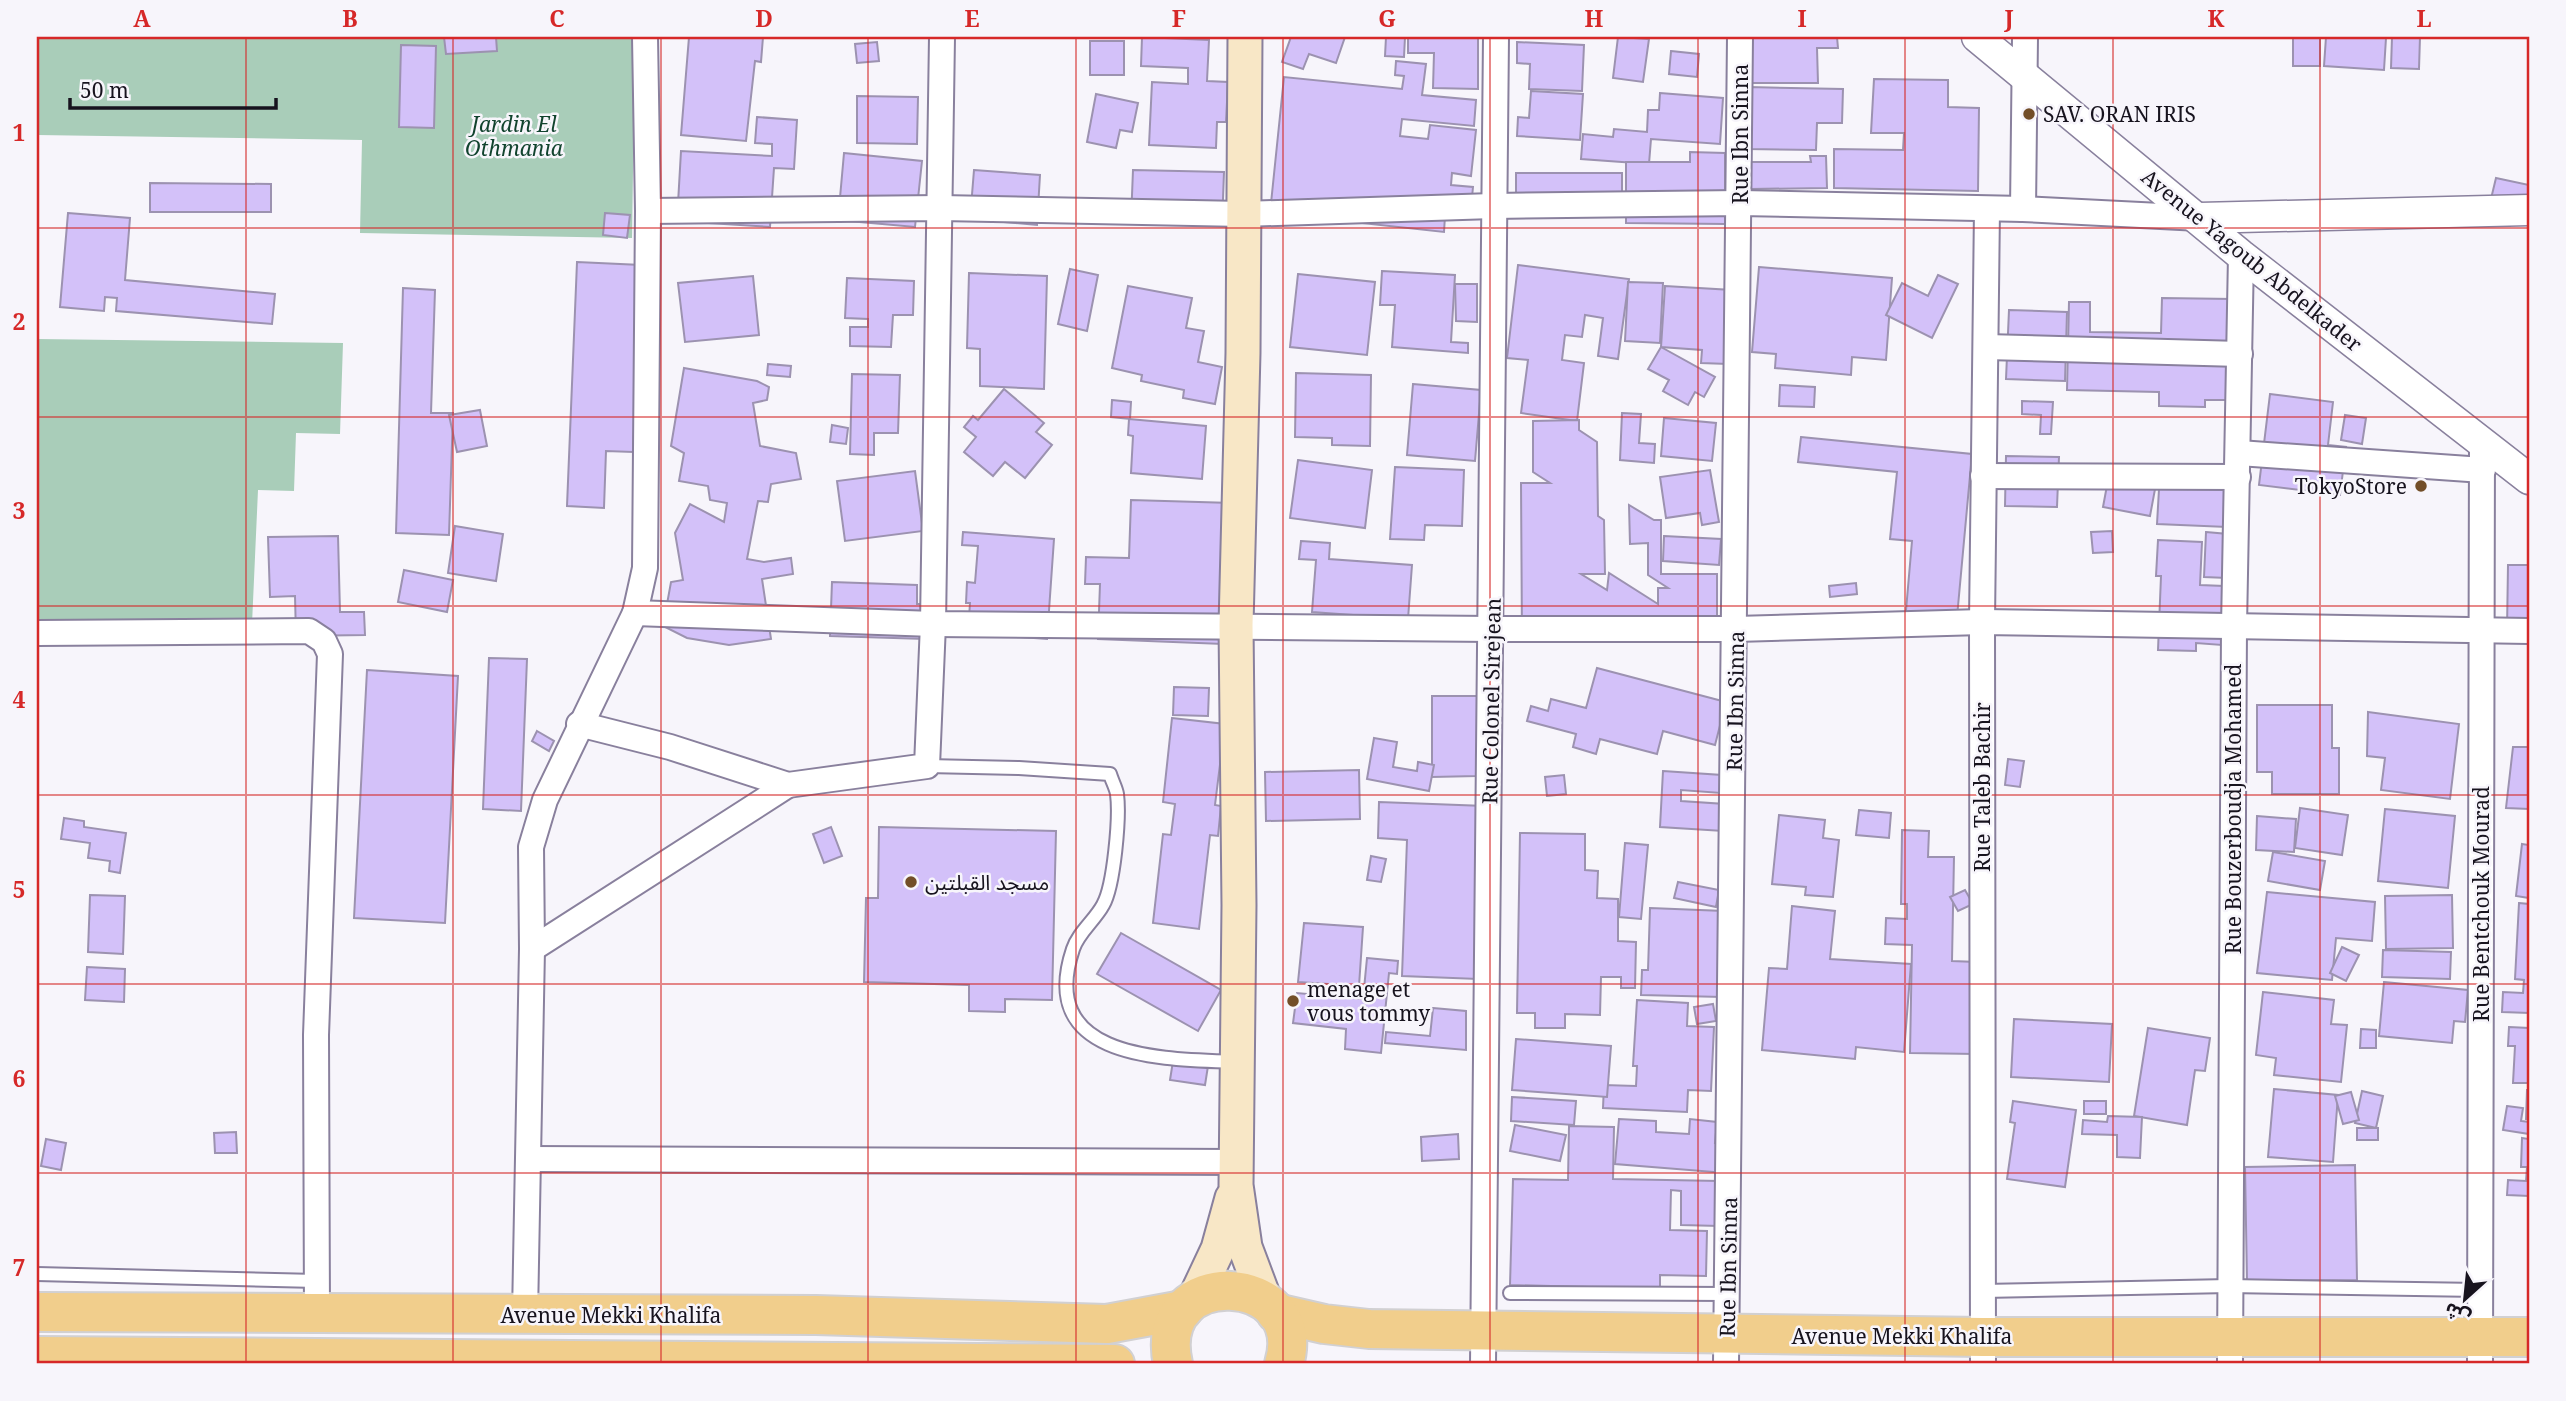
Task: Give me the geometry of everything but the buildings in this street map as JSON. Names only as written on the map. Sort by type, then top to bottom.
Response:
[{"type":"main road","points":[[1245,37],[1236,625],[1236,1174],[1245,1247],[1287,1341],[1284,1364]]},
{"type":"main road","points":[[1173,1364],[1171,1335],[1218,1249],[1236,1174]]},
{"type":"main road","name":"Avenue Mekki Khalifa","points":[[37,1312],[317,1298],[525,1315],[816,1315],[1107,1324],[1189,1305],[1223,1289],[1254,1294],[1271,1308],[1324,1324],[1483,1347],[1983,1351],[2480,1350],[2529,1337]]},
{"type":"main road","name":"Avenue Mekki Khalifa","points":[[37,1356],[289,1361],[1115,1364]]},
{"type":"street","points":[[525,1315],[532,949],[531,847],[545,800],[579,724],[635,613],[646,554],[648,211],[645,37]]},
{"type":"street","points":[[532,949],[788,785],[927,766],[933,624],[942,37]]},
{"type":"street","name":"Rue Colonel Sirejean","points":[[1483,1347],[1496,37]]},
{"type":"street","name":"Rue Ibn Sinna","points":[[1727,1350],[1740,37]]},
{"type":"street","name":"Avenue Yagoub Abdelkader","points":[[1978,37],[2200,218],[2483,457],[2529,479]]},
{"type":"street","points":[[2022,209],[2025,37]]},
{"type":"street","points":[[648,211],[941,208],[1243,214],[1493,206],[1740,204],[2022,209],[2200,218],[2529,210]]},
{"type":"street","name":"Rue Taleb Bachir","points":[[1983,1351],[1982,622],[1987,209]]},
{"type":"street","name":"Rue Bouzerboudja Mohamed","points":[[2230,1350],[2234,627],[2241,255]]},
{"type":"street","points":[[1986,347],[2240,354]]},
{"type":"street","points":[[1983,475],[2483,457]]},
{"type":"street","name":"Rue Bentchouk Mourad","points":[[2480,1350],[2483,457]]},
{"type":"street","points":[[635,613],[933,624],[1736,629],[1982,622],[2529,631]]},
{"type":"street","points":[[37,633],[309,631],[324,641],[330,654],[316,1035],[317,1298]]},
{"type":"street","points":[[579,724],[670,747],[788,785]]},
{"type":"street","points":[[528,1159],[1236,1174]]},
{"type":"street","points":[[816,1315],[816,1362]]},
{"type":"lane","points":[[927,766],[1110,774],[1117,793],[1115,856],[1105,904],[1073,946],[1064,983],[1070,1015],[1096,1040],[1155,1058],[1237,1062]]},
{"type":"lane","points":[[37,1274],[317,1298]]},
{"type":"lane","points":[[1983,1291],[2229,1286],[2480,1290]]},
{"type":"lane","points":[[1510,1293],[1729,1294]]},
{"type":"green space","name":"Jardin El Othmania","points":[[37,37],[635,37],[632,238],[360,233],[362,140],[37,135]]},
{"type":"green space","points":[[37,339],[343,343],[340,434],[296,433],[294,491],[258,490],[252,624],[37,620]]},
{"type":"place","name":"SAV. ORAN IRIS","points":[[2029,114]]},
{"type":"place","name":"TokyoStore","points":[[2421,486]]},
{"type":"place","name":"مسجد القبلتين","points":[[911,882]]},
{"type":"place","name":"menage et vous tommy","points":[[1293,1001]]}]
